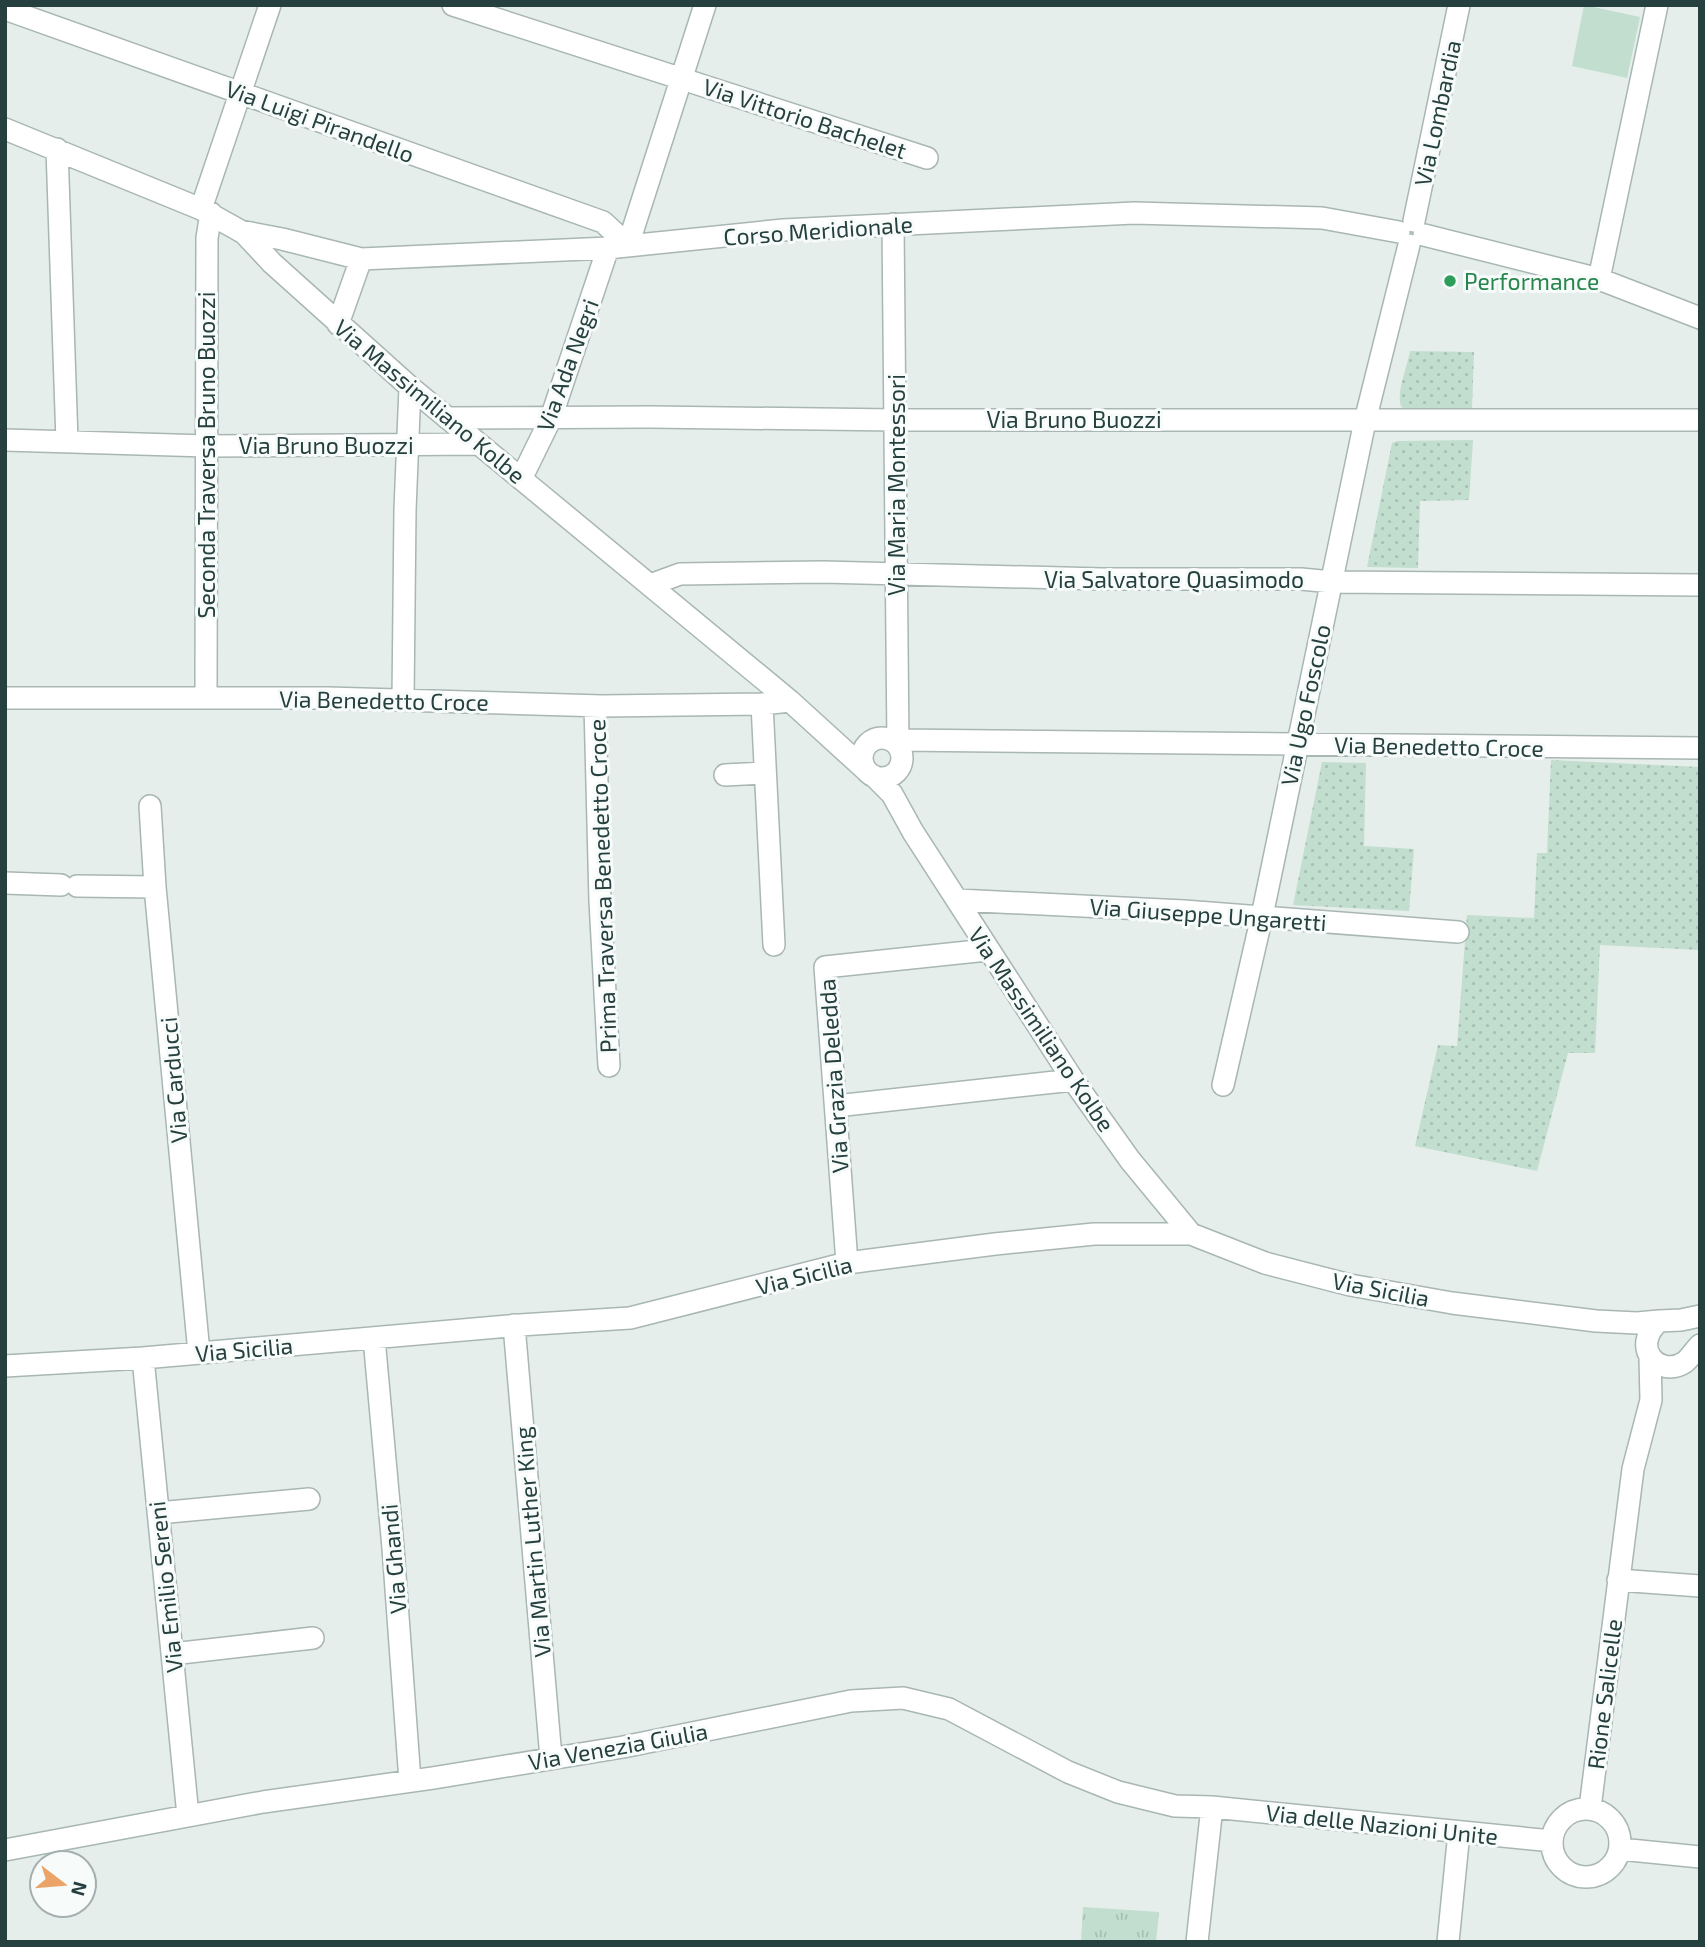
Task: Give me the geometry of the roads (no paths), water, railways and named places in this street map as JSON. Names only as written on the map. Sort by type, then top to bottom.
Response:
[{"type":"street","name":"Seconda Traversa Bruno Buozzi","points":[[206,697],[206,211],[240,93],[270,5]]},
{"type":"street","name":"Via Vittorio Bachelet","points":[[453,5],[484,10],[927,158]]},
{"type":"street","name":"Via Vittorio Bachelet","points":[[682,78],[705,5]]},
{"type":"street","name":"Via Lombardia","points":[[1412,233],[1459,5]]},
{"type":"street","points":[[1599,279],[1657,5]]},
{"type":"street","name":"Via Luigi Pirandello","points":[[5,9],[603,222],[618,247]]},
{"type":"street","name":"Via Ada Negri","points":[[521,479],[551,418],[682,78]]},
{"type":"street","name":"Via Massimiliano Kolbe","points":[[5,129],[206,211],[242,232],[338,324],[410,387],[823,729],[892,794],[987,950],[1073,1080],[1130,1160],[1191,1234]]},
{"type":"street","points":[[57,149],[67,441]]},
{"type":"street","name":"Corso Meridionale","points":[[242,232],[361,259],[618,247],[783,230],[1134,213],[1322,218],[1412,233],[1599,279],[1700,318]]},
{"type":"street","name":"Via Maria Montessori","points":[[893,225],[899,748]]},
{"type":"street","name":"Via Ugo Foscolo","points":[[1223,1085],[1262,916],[1365,421],[1412,233]]},
{"type":"street","points":[[338,324],[361,259]]},
{"type":"street","points":[[402,700],[410,387]]},
{"type":"street","name":"Via Bruno Buozzi","points":[[447,418],[1700,420]]},
{"type":"street","name":"Via Bruno Buozzi","points":[[5,440],[207,446],[478,444]]},
{"type":"street","name":"Via Salvatore Quasimodo","points":[[650,585],[680,575],[823,572],[1102,579],[1700,585]]},
{"type":"street","name":"Via Benedetto Croce","points":[[5,698],[206,697],[595,706],[762,704],[790,701]]},
{"type":"street","points":[[762,704],[774,945]]},
{"type":"street","name":"Prima Traversa Benedetto Croce","points":[[595,706],[600,901],[609,1066]]},
{"type":"street","name":"Via Massimiliano Kolbe","points":[[823,729],[858,741],[888,739],[899,748],[904,815]]},
{"type":"street","points":[[875,739],[865,747],[863,753],[864,766],[871,774],[887,777],[898,770],[899,748]]},
{"type":"street","name":"Via Benedetto Croce","points":[[899,748],[926,740],[1700,748]]},
{"type":"street","points":[[725,775],[765,773]]},
{"type":"street","name":"Via Carducci","points":[[150,806],[155,887],[199,1353]]},
{"type":"street","points":[[5,883],[155,887]]},
{"type":"street","name":"Via Giuseppe Ungaretti","points":[[958,900],[1262,916],[1458,932]]},
{"type":"street","name":"Via Grazia Deledda","points":[[847,1263],[825,967],[987,950]]},
{"type":"street","points":[[836,1106],[1073,1080]]},
{"type":"street","name":"Via Sicilia","points":[[5,1366],[143,1358],[514,1325],[630,1318],[847,1263],[1094,1234],[1191,1234],[1265,1263],[1350,1284],[1452,1303],[1596,1321],[1637,1323],[1700,1316]]},
{"type":"street","name":"Via Sicilia","points":[[1596,1321],[1615,1328],[1648,1354]]},
{"type":"street","points":[[1659,1321],[1648,1332],[1648,1354],[1657,1362],[1673,1365],[1693,1353]]},
{"type":"street","name":"Via Martin Luther King","points":[[514,1325],[551,1758]]},
{"type":"street","name":"Via Ghandi","points":[[374,1338],[410,1781]]},
{"type":"street","name":"Rione Salicelle","points":[[1651,1400],[1693,1353]]},
{"type":"street","name":"Rione Salicelle","points":[[1590,1808],[1633,1469],[1651,1400],[1648,1354]]},
{"type":"street","name":"Via Emilio Sereni","points":[[143,1358],[188,1816]]},
{"type":"street","points":[[158,1513],[309,1499]]},
{"type":"street","points":[[1618,1580],[1700,1586]]},
{"type":"street","points":[[172,1654],[313,1638]]},
{"type":"street","name":"Via Venezia Giulia","points":[[5,1850],[262,1802],[623,1747],[851,1701],[903,1698],[949,1709],[1068,1772],[1118,1792],[1175,1806],[1212,1807]]},
{"type":"street","points":[[1197,1942],[1212,1807]]},
{"type":"street","name":"Via delle Nazioni Unite","points":[[1212,1807],[1552,1841]]},
{"type":"street","points":[[1590,1808],[1601,1811],[1617,1827],[1620,1849],[1609,1869],[1588,1878],[1566,1871],[1558,1863],[1552,1841],[1560,1821],[1569,1813],[1590,1808]]},
{"type":"street","points":[[1448,1942],[1459,1832]]},
{"type":"street","points":[[1620,1849],[1700,1857]]},
{"type":"place","name":"Performance","points":[[1450,281]]}]
